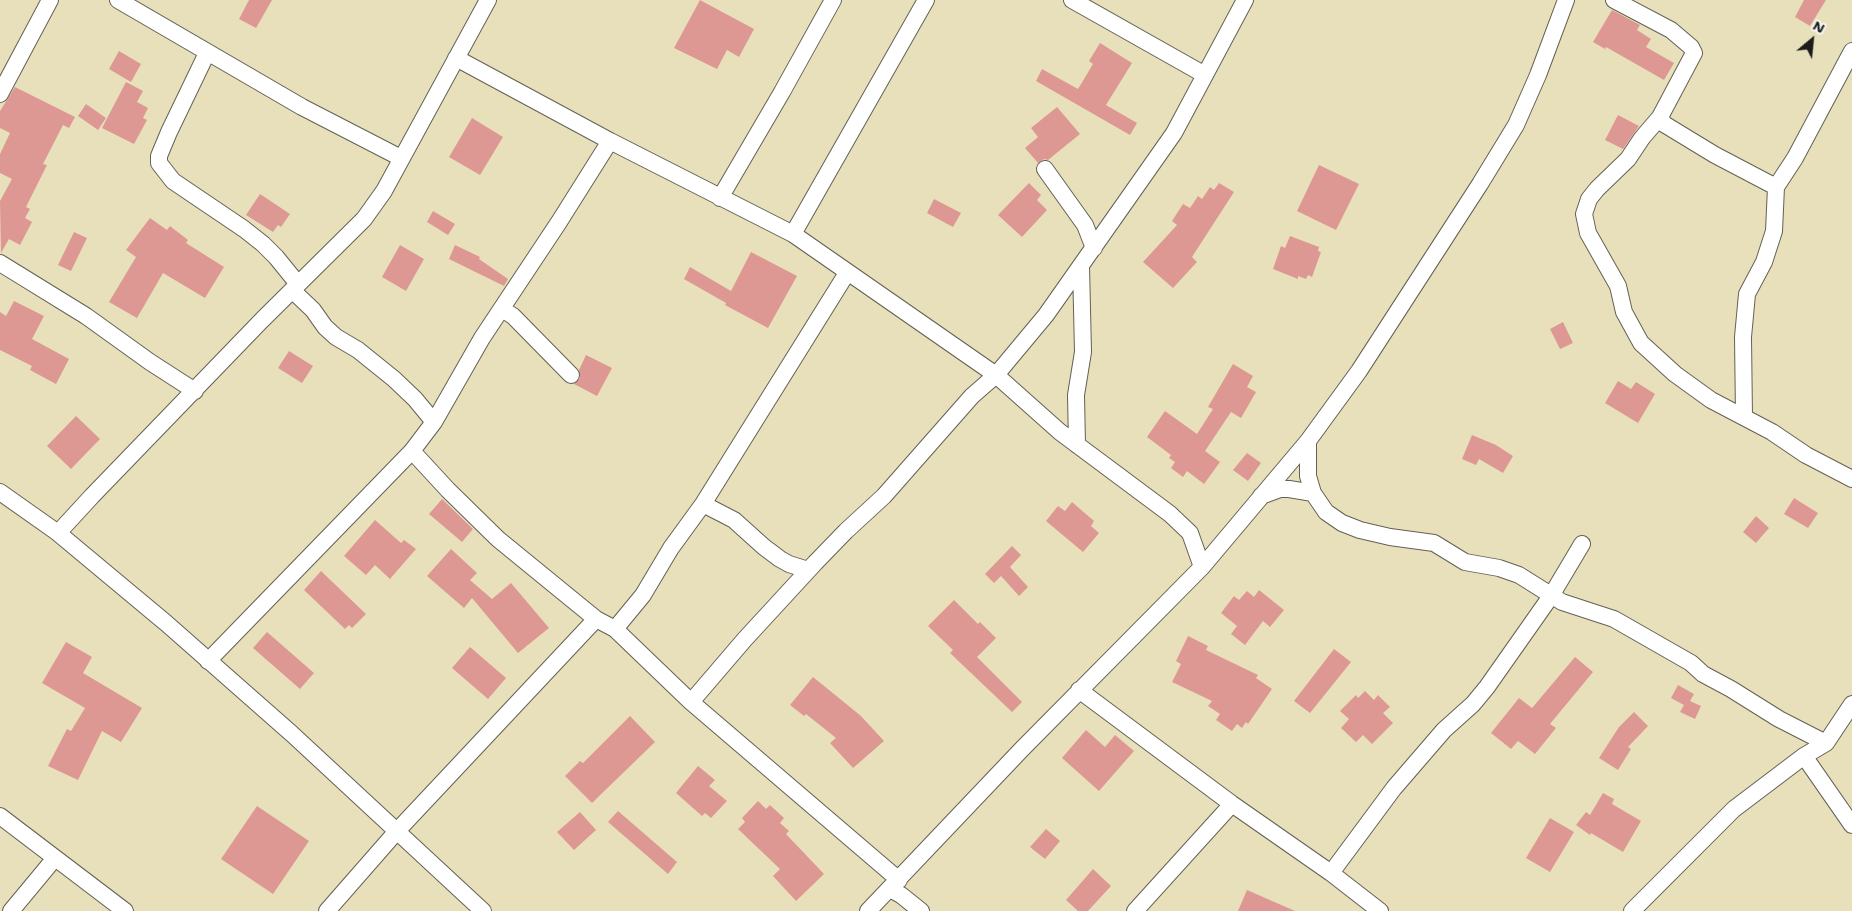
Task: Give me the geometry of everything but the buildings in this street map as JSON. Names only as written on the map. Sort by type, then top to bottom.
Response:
[{"type":"street","points":[[0,94],[50,0]]},
{"type":"street","points":[[118,0],[206,53],[302,107],[401,158]]},
{"type":"street","points":[[58,533],[295,287],[364,219],[384,191],[488,0]]},
{"type":"street","points":[[720,198],[833,0]]},
{"type":"street","points":[[793,234],[926,0]]},
{"type":"street","points":[[1072,0],[1205,75]]},
{"type":"street","points":[[690,702],[808,570],[884,496],[966,402],[996,375],[1046,315],[1174,133],[1245,0]]},
{"type":"street","points":[[868,911],[1079,690],[1202,567],[1308,441],[1359,371],[1516,125],[1538,75],[1566,0]]},
{"type":"street","points":[[1614,0],[1671,30],[1683,38],[1694,53],[1660,117],[1642,138],[1628,159],[1589,199],[1584,214],[1588,233],[1618,286],[1624,312],[1642,343],[1674,374],[1711,400],[1772,432],[1806,455],[1852,478]]},
{"type":"street","points":[[1744,417],[1743,337],[1747,294],[1764,262],[1774,231],[1776,187],[1794,158],[1852,51]]},
{"type":"street","points":[[206,53],[169,132],[159,156],[159,163],[173,181],[244,229],[276,257],[295,287],[325,327],[394,379],[415,399],[434,422]]},
{"type":"street","points":[[456,58],[610,142],[793,234],[996,375],[1060,432],[1164,509],[1190,533],[1202,567]]},
{"type":"street","points":[[1660,117],[1664,124],[1715,155],[1776,187]]},
{"type":"street","points":[[208,660],[412,450],[434,422],[482,338],[610,142]]},
{"type":"street","points":[[1045,169],[1085,225],[1094,248]]},
{"type":"street","points":[[0,263],[86,316],[150,362],[195,391]]},
{"type":"street","points":[[1077,445],[1076,395],[1083,352],[1081,266]]},
{"type":"street","points":[[615,629],[643,595],[671,548],[702,504],[847,273]]},
{"type":"street","points":[[502,308],[513,316],[571,375]]},
{"type":"street","points":[[1308,441],[1308,476],[1314,493],[1326,512],[1342,523],[1360,530],[1390,537],[1434,543],[1465,562],[1499,568],[1519,575],[1551,596],[1585,611],[1614,620],[1692,663],[1703,674],[1779,719],[1826,743]]},
{"type":"street","points":[[412,450],[448,490],[498,539],[596,619],[615,629],[690,702],[894,884],[901,895],[921,911]]},
{"type":"street","points":[[1261,496],[1280,489],[1314,493]]},
{"type":"street","points":[[0,492],[58,533],[208,660],[292,734],[483,911]]},
{"type":"street","points":[[702,504],[734,520],[764,548],[780,559],[808,570]]},
{"type":"street","points":[[1330,873],[1400,781],[1444,730],[1473,704],[1487,687],[1551,596],[1582,544]]},
{"type":"street","points":[[327,911],[397,831],[596,619]]},
{"type":"street","points":[[1079,690],[1380,911]]},
{"type":"street","points":[[1632,911],[1734,809],[1804,756],[1826,743],[1852,704]]},
{"type":"street","points":[[1804,756],[1852,825]]},
{"type":"street","points":[[1136,911],[1232,804]]},
{"type":"street","points":[[0,816],[125,911]]},
{"type":"street","points":[[11,911],[55,858]]}]
